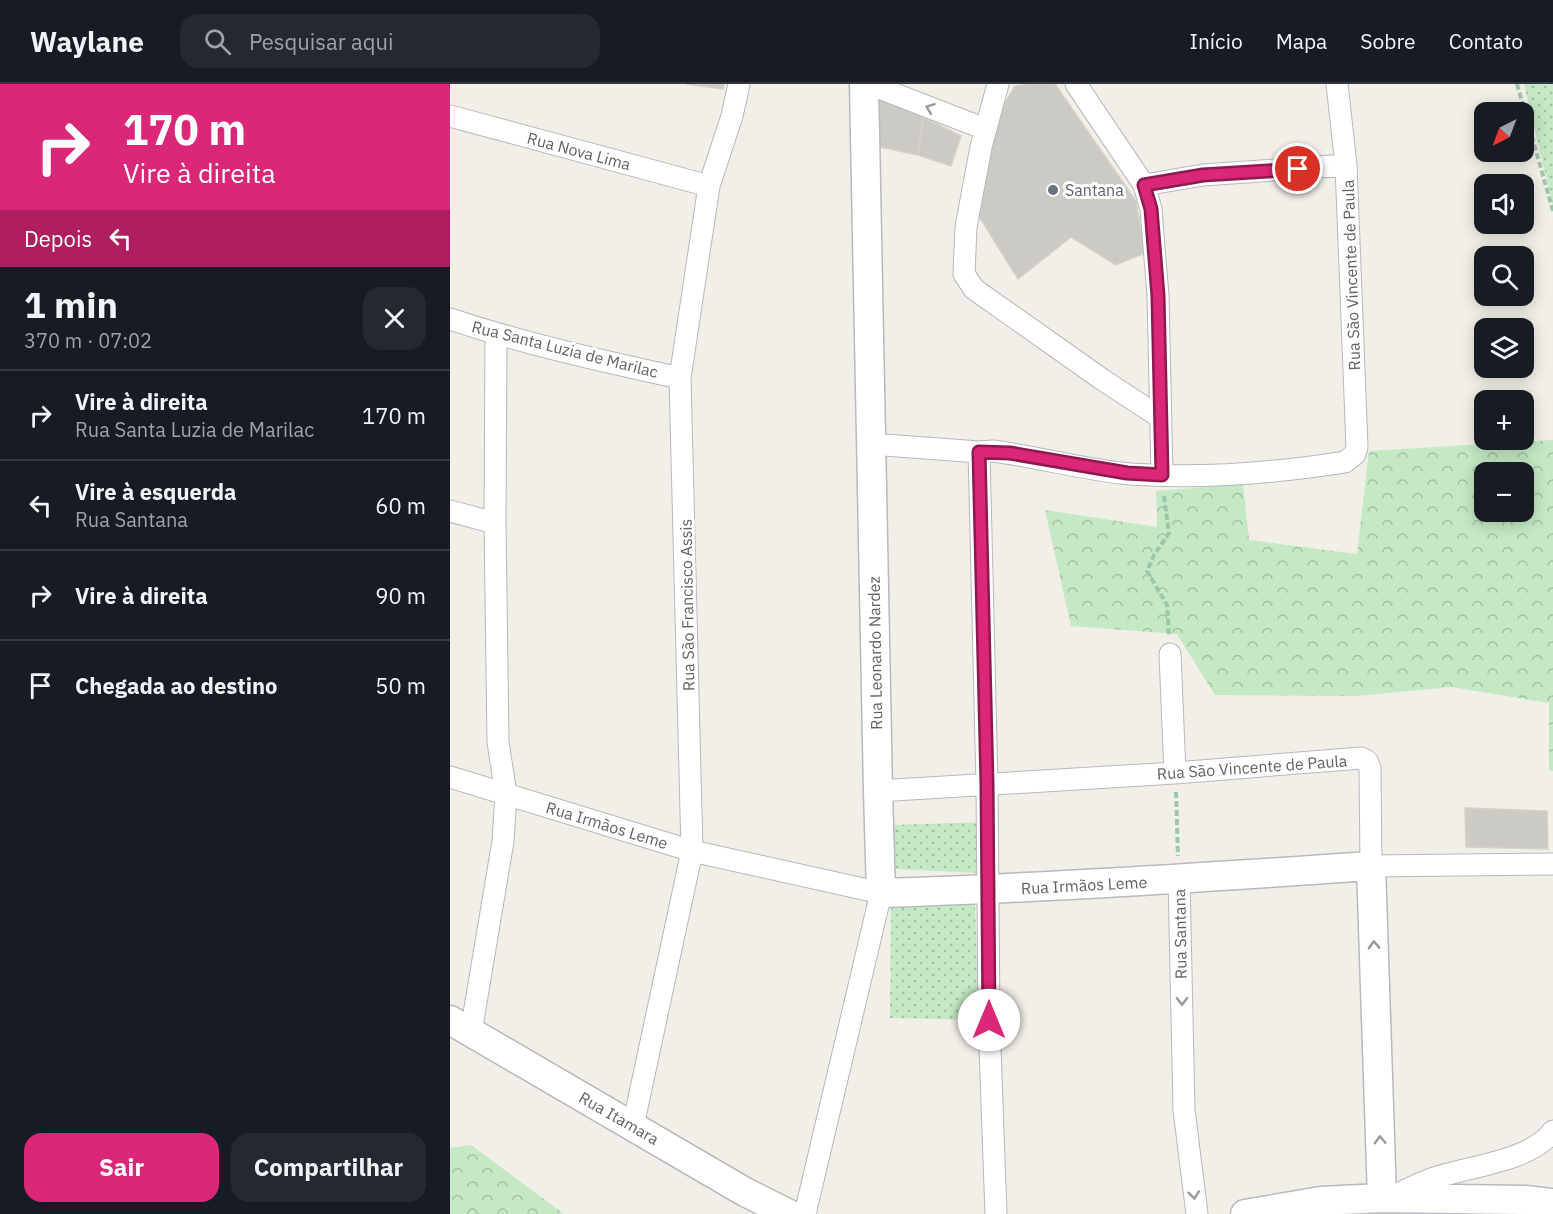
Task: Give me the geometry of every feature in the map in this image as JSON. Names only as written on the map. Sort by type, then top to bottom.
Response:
[{"type":"street","name":"Rua São Francisco Assis","points":[[633,1126],[692,851],[680,378],[709,186],[732,116],[739,84]]},
{"type":"street","points":[[867,84],[985,129]]},
{"type":"street","name":"Rua Leonardo Nardez","points":[[805,1214],[881,893],[871,444],[867,84]]},
{"type":"street","points":[[998,84],[985,129],[966,227],[963,265],[966,280],[974,290],[1161,418]]},
{"type":"street","points":[[871,444],[1010,453],[1127,473],[1162,475],[1157,285],[1151,209],[1144,185],[1076,84]]},
{"type":"street","name":"Rua São Vincente de Paula","points":[[1162,475],[1293,470],[1346,462],[1355,454],[1357,447],[1346,165],[1337,84]]},
{"type":"street","name":"Rua Nova Lima","points":[[450,116],[709,186]]},
{"type":"street","points":[[1144,185],[1203,175],[1346,165]]},
{"type":"street","name":"Rua Santa Luzia de Marilac","points":[[450,319],[576,355],[680,378]]},
{"type":"street","points":[[460,1026],[503,841],[506,794],[498,742],[495,523],[496,334]]},
{"type":"street","points":[[979,452],[987,784],[989,1020],[996,1214]]},
{"type":"street","points":[[450,511],[495,523]]},
{"type":"street","points":[[1170,654],[1175,773]]},
{"type":"street","name":"Rua São Vincente de Paula","points":[[878,791],[1175,773],[1361,758],[1367,761],[1370,768],[1371,866],[1384,1198]]},
{"type":"street","name":"Rua Irmãos Leme","points":[[450,777],[692,851],[881,893],[988,890],[1371,866],[1553,864]]},
{"type":"street","name":"Rua Santana","points":[[1179,879],[1184,1110],[1197,1214]]},
{"type":"street","name":"Rua Itamara","points":[[460,1026],[745,1192],[789,1214]]},
{"type":"street","points":[[1384,1198],[1439,1176],[1506,1160],[1538,1144],[1553,1131]]},
{"type":"street","points":[[1245,1214],[1321,1201],[1384,1198],[1550,1202]]},
{"type":"path","points":[[1517,84],[1553,211]]},
{"type":"path","points":[[1162,475],[1169,533],[1154,555],[1147,571],[1167,605],[1170,654]]},
{"type":"path","name":"Rua Santana","points":[[1175,773],[1179,879]]},
{"type":"green space","points":[[1524,84],[1553,84],[1553,206],[1534,126],[1534,102],[1528,102]]},
{"type":"green space","points":[[1553,440],[1553,771],[1549,771],[1549,703],[1452,687],[1356,696],[1215,695],[1177,634],[1071,626],[1045,510],[1157,527],[1156,491],[1243,484],[1249,540],[1357,554],[1369,451],[1474,445],[1474,450],[1534,450],[1534,441]]},
{"type":"green space","points":[[985,822],[981,873],[893,869],[893,825]]},
{"type":"green space","points":[[891,902],[975,904],[979,1020],[890,1018]]},
{"type":"green space","points":[[471,1145],[564,1214],[450,1214],[450,1148]]},
{"type":"building","points":[[686,84],[724,84],[723,89]]},
{"type":"building","name":"Santana","points":[[1055,84],[1136,201],[1145,253],[1116,265],[1071,237],[1018,279],[975,210],[994,122],[1015,86]]},
{"type":"building","points":[[871,96],[923,117],[918,155],[875,146]]},
{"type":"building","points":[[923,117],[961,136],[951,166],[918,155]]},
{"type":"building","points":[[1465,808],[1547,811],[1548,849],[1466,847]]},
{"type":"place","name":"Santana","points":[[1053,190]]},
{"type":"route","points":[[989,1020],[987,784],[979,452],[1010,453],[1127,473],[1162,475],[1158,296],[1151,209],[1144,185],[1203,175],[1298,169]]}]
